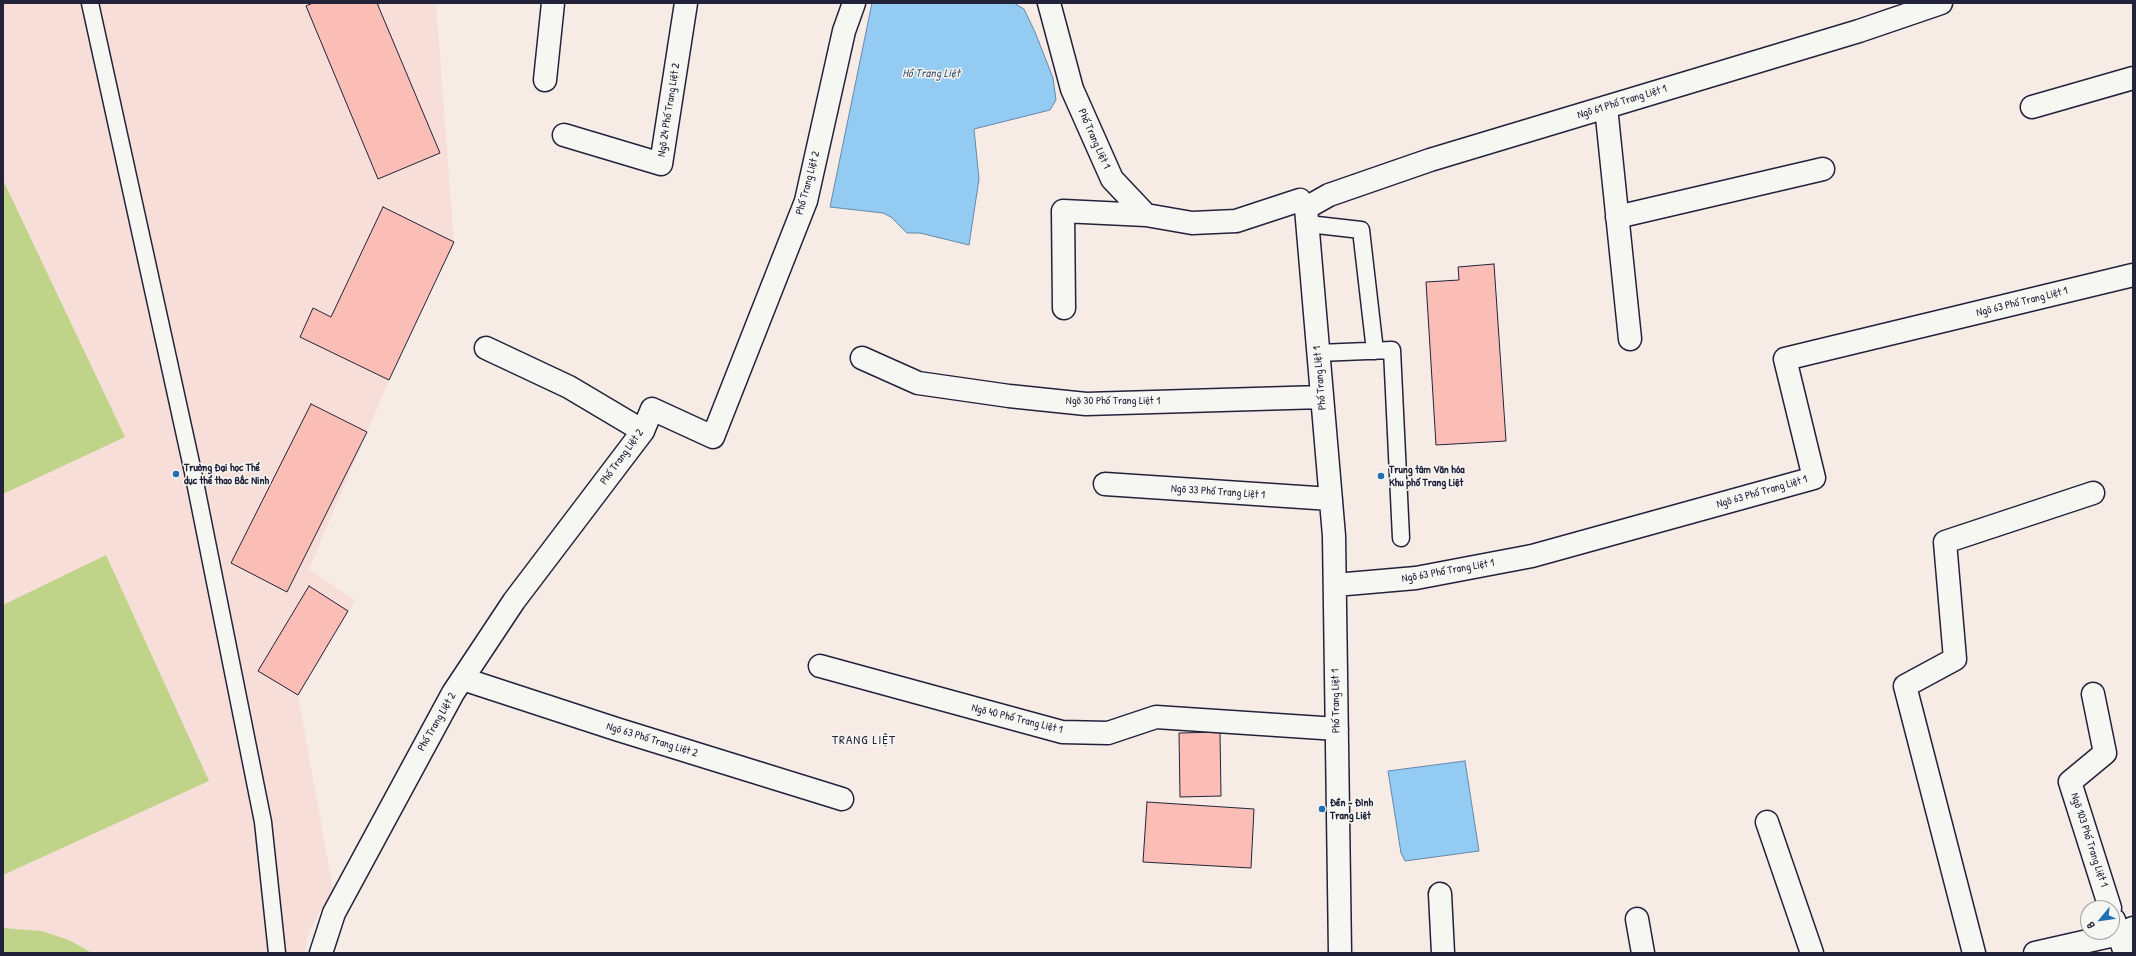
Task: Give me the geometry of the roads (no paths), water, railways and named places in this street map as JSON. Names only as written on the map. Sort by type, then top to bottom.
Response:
[{"type":"street","points":[[545,80],[553,3]]},
{"type":"street","name":"Ngõ 24 Phố Trang Liệt 2","points":[[564,135],[661,164],[686,3]]},
{"type":"street","name":"Phố Trang Liệt 2","points":[[321,953],[334,913],[410,770],[463,679],[514,601],[643,431],[652,409],[713,437],[806,201],[844,30],[854,3]]},
{"type":"street","name":"Phố Trang Liệt 1","points":[[1049,3],[1072,88],[1112,179],[1146,215]]},
{"type":"street","name":"Ngõ 61 Phố Trang Liệt 1","points":[[1307,216],[1329,195],[1430,160],[1859,31],[1941,3]]},
{"type":"street","points":[[2032,107],[2133,78]]},
{"type":"street","points":[[1606,107],[1630,339]]},
{"type":"street","points":[[1617,217],[1823,169]]},
{"type":"street","points":[[1064,308],[1063,210],[1146,215],[1192,223],[1236,221],[1300,200],[1307,216]]},
{"type":"street","name":"Phố Trang Liệt 1","points":[[1307,216],[1331,499],[1335,585],[1340,953]]},
{"type":"street","name":"Ngõ 63 Phố Trang Liệt 1","points":[[1335,585],[1416,578],[1532,556],[1814,478],[1784,359],[2133,275]]},
{"type":"street","points":[[486,348],[569,387],[643,431]]},
{"type":"street","name":"Ngõ 30 Phố Trang Liệt 1","points":[[862,358],[918,383],[1009,396],[1086,404],[1322,397]]},
{"type":"street","name":"Ngõ 33 Phố Trang Liệt 1","points":[[1105,484],[1331,499]]},
{"type":"street","points":[[1974,953],[1905,686],[1955,659],[1945,542],[2093,493]]},
{"type":"street","name":"Ngõ 40 Phố Trang Liệt 1","points":[[820,666],[1062,732],[1108,733],[1156,717],[1337,729]]},
{"type":"street","name":"Ngõ 63 Phố Trang Liệt 2","points":[[463,679],[616,729],[842,799]]},
{"type":"street","name":"Ngõ 103 Phố Trang Liệt 1","points":[[2093,694],[2105,753],[2070,782],[2107,900]]},
{"type":"street","points":[[1767,822],[1812,953]]},
{"type":"street","points":[[1440,894],[1442,953]]},
{"type":"street","points":[[1637,919],[1643,953]]},
{"type":"street","points":[[2035,953],[2125,938],[2120,929]]},
{"type":"lane","points":[[90,3],[193,472],[263,822],[277,953]]},
{"type":"lane","points":[[1307,216],[1361,230],[1375,351]]},
{"type":"lane","points":[[1318,353],[1392,350],[1401,538]]},
{"type":"water","name":"Hồ Trang Liệt","points":[[872,3],[1014,3],[1024,9],[1035,32],[1053,78],[1056,100],[1050,110],[974,129],[979,179],[969,245],[920,233],[907,233],[891,217],[883,213],[830,207]]},
{"type":"water","points":[[1465,761],[1479,851],[1405,861],[1401,853],[1388,771]]},
{"type":"place","name":"Trường Đại học Thể dục thể thao Bắc Ninh","points":[[176,474]]},
{"type":"place","name":"Trung tâm Văn hóa Khu phố Trang Liệt","points":[[1381,476]]},
{"type":"place","name":"Đền - Đình Trang Liệt","points":[[1322,809]]},
{"type":"district","name":"TRANG LIỆT","points":[[864,741]]}]
